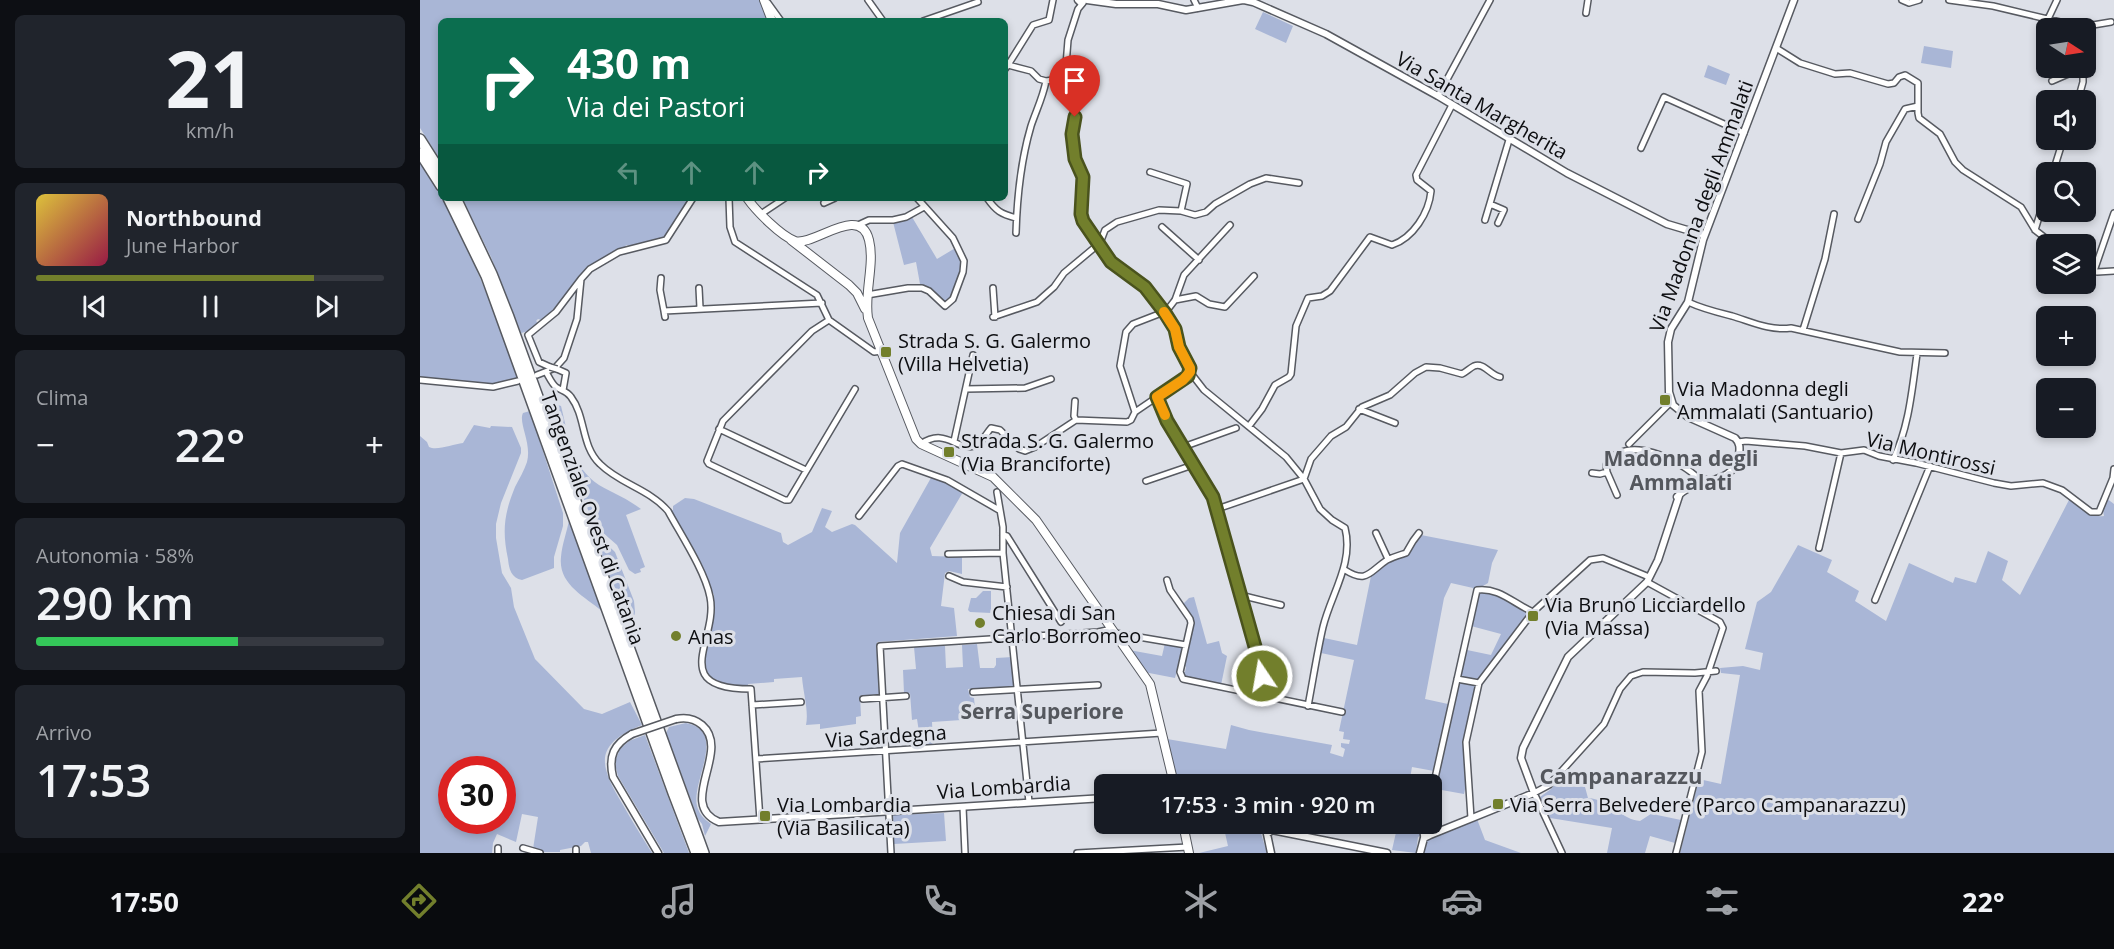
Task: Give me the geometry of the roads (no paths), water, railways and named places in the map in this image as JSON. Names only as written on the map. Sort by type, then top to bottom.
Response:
[{"type":"highway","points":[[420,139],[438,167]]},
{"type":"highway","points":[[420,153],[438,181]]},
{"type":"highway","name":"Tangenziale Ovest di Catania","points":[[449,201],[490,287],[696,853]]},
{"type":"highway","name":"Tangenziale Ovest di Catania","points":[[457,201],[492,274],[509,317],[704,853]]},
{"type":"main road","points":[[765,0],[771,18]]},
{"type":"main road","points":[[750,201],[761,214],[857,293],[862,297],[867,295]]},
{"type":"main road","points":[[786,235],[798,242],[839,227],[856,226],[865,231],[870,241],[868,318]]},
{"type":"main road","points":[[804,241],[803,247],[809,254]]},
{"type":"main road","points":[[857,293],[916,439],[921,444],[985,472],[998,481],[1036,520],[1150,684],[1170,774]]},
{"type":"main road","points":[[1185,834],[1189,850]]},
{"type":"street","points":[[765,0],[779,18]]},
{"type":"street","points":[[868,0],[881,18]]},
{"type":"street","points":[[1008,63],[1033,25],[1049,20],[1053,0]]},
{"type":"street","points":[[1194,0],[1198,8]]},
{"type":"street","name":"Via Santa Margherita","points":[[1082,1],[1158,4],[1179,10],[1243,0],[1254,1],[1326,34],[1438,96],[1567,173],[1667,224],[1704,235]]},
{"type":"street","points":[[1438,96],[1490,0]]},
{"type":"street","points":[[1586,13],[1588,0]]},
{"type":"street","name":"Via Madonna degli Ammalati","points":[[1671,402],[1670,334],[1688,302],[1695,263],[1704,235],[1794,0]]},
{"type":"street","points":[[1902,0],[1909,3],[1919,0]]},
{"type":"street","points":[[1949,0],[1993,6],[2044,18]]},
{"type":"street","points":[[2048,18],[2057,0]]},
{"type":"street","points":[[1082,1],[1068,40],[1065,78],[1075,117],[1072,134],[1075,159],[1083,177],[1081,214],[1085,226],[1100,243],[1111,262],[1145,287],[1164,312],[1175,329],[1179,347],[1190,372],[1204,390],[1286,457],[1304,479],[1320,509],[1345,528],[1347,545],[1345,570],[1323,626],[1308,706]]},
{"type":"street","points":[[932,18],[978,2]]},
{"type":"street","points":[[2096,25],[2111,22]]},
{"type":"street","points":[[1776,48],[1800,63],[1835,74],[1850,73],[1888,84],[1894,83],[1899,77],[1905,75],[1918,83],[1919,118],[1940,134],[1955,162],[1963,170],[2021,207],[2035,230],[2040,234]]},
{"type":"street","points":[[1008,66],[1031,71],[1039,79],[1046,81],[1065,78]]},
{"type":"street","points":[[2052,81],[2059,78]]},
{"type":"street","points":[[1016,233],[1019,191],[1029,137],[1046,81]]},
{"type":"street","points":[[1641,148],[1664,98],[1744,133]]},
{"type":"street","points":[[1249,426],[1262,409],[1275,385],[1292,374],[1296,326],[1308,298],[1322,296],[1330,291],[1370,237],[1373,236],[1392,245],[1403,241],[1419,222],[1430,201],[1431,191],[1417,180],[1416,175],[1452,105]]},
{"type":"street","points":[[1858,219],[1880,164],[1886,142],[1905,109],[1917,106]]},
{"type":"street","points":[[1485,220],[1509,140]]},
{"type":"street","points":[[1150,172],[1187,184],[1181,211]]},
{"type":"street","points":[[993,288],[994,317],[1037,302],[1054,287],[1064,273],[1100,243],[1105,230],[1126,218],[1159,210],[1181,211],[1190,215],[1206,212],[1215,204],[1266,177],[1299,183]]},
{"type":"street","points":[[691,201],[666,240],[619,252],[590,270],[556,312],[528,335],[539,362],[548,369],[554,386],[571,396],[594,458],[610,473],[660,502],[668,511],[707,585],[711,600],[711,616],[702,651],[704,672],[712,682],[721,686],[751,689],[760,820]]},
{"type":"street","points":[[729,201],[730,227],[735,242],[817,294],[829,320],[874,352],[882,351]]},
{"type":"street","points":[[761,214],[780,201]]},
{"type":"street","points":[[824,203],[828,201]]},
{"type":"street","points":[[867,295],[916,288],[928,291],[945,306],[953,299],[965,267],[963,255],[953,238],[919,201]]},
{"type":"street","points":[[989,201],[1002,215],[1016,218]]},
{"type":"street","points":[[1490,204],[1504,210],[1498,223]]},
{"type":"street","points":[[856,226],[869,220],[899,218],[924,207]]},
{"type":"street","points":[[2096,265],[2114,213]]},
{"type":"street","points":[[1803,330],[1825,259],[1833,214]]},
{"type":"street","points":[[2035,230],[2037,222]]},
{"type":"street","points":[[1135,412],[1120,366],[1126,332],[1132,324],[1164,312],[1175,300],[1184,275],[1230,225]]},
{"type":"street","points":[[1162,227],[1199,260]]},
{"type":"street","points":[[2096,271],[2114,272]]},
{"type":"street","points":[[1175,300],[1196,296],[1209,304],[1226,308],[1254,276]]},
{"type":"street","points":[[661,278],[660,290],[664,314],[700,308],[822,303]]},
{"type":"street","points":[[537,375],[560,364],[566,354],[577,319],[581,279]]},
{"type":"street","points":[[699,288],[700,308]]},
{"type":"street","points":[[1688,302],[1708,311],[1733,316],[1769,328],[1803,330],[1876,348],[1917,354],[1945,353]]},
{"type":"street","points":[[829,320],[812,331],[723,421],[707,460],[709,464],[789,500],[855,389]]},
{"type":"street","points":[[1893,459],[1900,445],[1908,414],[1917,354]]},
{"type":"street","points":[[954,441],[973,355]]},
{"type":"street","points":[[1304,479],[1311,459],[1331,436],[1346,427],[1359,409],[1390,394],[1415,373],[1426,367],[1462,374],[1475,366],[1481,366],[1494,377],[1500,377]]},
{"type":"street","points":[[548,369],[557,369],[573,375]]},
{"type":"street","points":[[921,444],[940,438],[969,447],[976,445],[991,428],[994,428],[1000,430],[1019,449],[1025,451],[1076,420],[1127,422],[1131,420],[1135,412],[1183,380],[1190,372]]},
{"type":"street","points":[[563,390],[566,373]]},
{"type":"street","points":[[966,388],[1025,388],[1051,379]]},
{"type":"street","points":[[420,380],[493,387],[518,381]]},
{"type":"street","points":[[1157,397],[1167,421],[1213,497],[1217,509],[1261,668],[1259,687],[1253,694]]},
{"type":"street","points":[[1076,400],[1074,416],[1076,420]]},
{"type":"street","points":[[1562,853],[1521,758],[1523,748],[1568,657],[1648,580],[1666,538],[1682,487],[1693,479],[1712,481],[1724,477],[1735,468],[1739,453],[1738,442],[1730,435],[1688,417],[1677,410],[1671,402],[1629,447],[1608,461],[1607,472],[1617,495]]},
{"type":"street","points":[[1359,409],[1395,423]]},
{"type":"street","points":[[1183,447],[1236,428]]},
{"type":"street","points":[[719,429],[806,470]]},
{"type":"street","name":"Via Montirossi","points":[[1738,442],[1805,446],[1840,453],[1864,450],[1994,483],[2011,486],[2037,482],[2055,486],[2096,514],[2099,512],[2113,478],[2114,469]]},
{"type":"street","points":[[1629,447],[1658,453],[1680,462],[1693,479]]},
{"type":"street","points":[[1819,548],[1840,453]]},
{"type":"street","points":[[859,516],[898,466],[902,464],[947,480],[999,510]]},
{"type":"street","points":[[1146,481],[1193,465]]},
{"type":"street","points":[[1875,600],[1930,466]]},
{"type":"street","points":[[1592,473],[1607,472]]},
{"type":"street","points":[[1217,509],[1304,479]]},
{"type":"street","points":[[997,492],[1029,802]]},
{"type":"street","points":[[1376,533],[1388,560]]},
{"type":"street","points":[[1345,570],[1356,577],[1363,577],[1388,560],[1406,553],[1419,533]]},
{"type":"street","points":[[1003,535],[1007,536],[1060,622]]},
{"type":"street","points":[[948,554],[1003,553]]},
{"type":"street","points":[[1471,818],[1466,742],[1479,683],[1533,612],[1585,563],[1594,558],[1603,558],[1648,580],[1720,622],[1722,628],[1708,672],[1699,691],[1702,752],[1676,853]]},
{"type":"street","points":[[949,576],[963,582],[1007,587]]},
{"type":"street","points":[[1167,580],[1170,590],[1190,619],[1180,672],[1182,679],[1342,712]]},
{"type":"street","points":[[1436,774],[1477,590],[1489,589],[1501,593],[1518,606],[1533,612]]},
{"type":"street","points":[[1240,595],[1281,605]]},
{"type":"street","points":[[891,853],[880,646],[1114,631],[1186,645]]},
{"type":"street","points":[[1424,838],[1549,785],[1604,724],[1620,689],[1631,676],[1643,672],[1716,671]]},
{"type":"street","points":[[1457,679],[1479,683]]},
{"type":"street","points":[[973,692],[1098,685]]},
{"type":"street","points":[[863,699],[906,696]]},
{"type":"street","points":[[752,705],[801,702]]},
{"type":"street","name":"Via Lombardia","points":[[658,853],[613,777],[610,765],[615,748],[621,740],[676,719],[694,720],[703,725],[711,737],[711,754],[701,801],[708,815],[725,822],[1094,799]]},
{"type":"street","name":"Via Sardegna","points":[[756,759],[1162,733]]},
{"type":"street","points":[[963,807],[965,853]]},
{"type":"street","points":[[1271,853],[1266,837],[1272,830],[1387,853]]},
{"type":"street","points":[[1420,853],[1423,834]]},
{"type":"street","points":[[523,849],[540,853]]},
{"type":"street","points":[[1077,853],[1189,850]]},
{"type":"place","name":"Strada S. G. Galermo (Villa Helvetia)","points":[[886,352]]},
{"type":"place","name":"Via Madonna degli Ammalati (Santuario)","points":[[1665,400]]},
{"type":"place","name":"Strada S. G. Galermo (Via Branciforte)","points":[[949,452]]},
{"type":"place","name":"Via Bruno Licciardello (Via Massa)","points":[[1533,616]]},
{"type":"place","name":"Chiesa di San Carlo Borromeo","points":[[980,623]]},
{"type":"place","name":"Anas","points":[[676,636]]},
{"type":"place","name":"Via Serra Belvedere (Parco Campanarazzu)","points":[[1498,804]]},
{"type":"place","name":"Via Lombardia (Via Basilicata)","points":[[765,816]]},
{"type":"district","name":"Madonna degli Ammalati","points":[[1681,470]]},
{"type":"district","name":"Serra Superiore","points":[[1042,711]]},
{"type":"district","name":"Campanarazzu","points":[[1621,775]]}]
